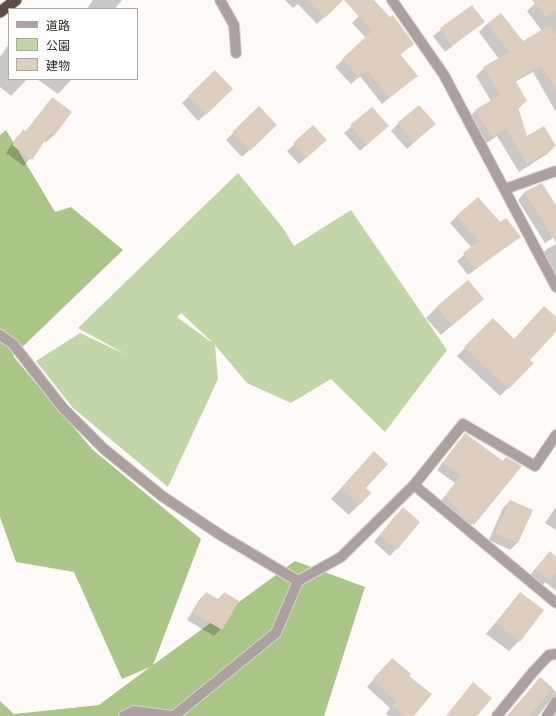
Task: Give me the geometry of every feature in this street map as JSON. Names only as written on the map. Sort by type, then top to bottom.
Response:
[{"type":"highway","points":[[0,12],[16,0]]},
{"type":"street","points":[[220,0],[234,26],[236,53]]},
{"type":"street","points":[[392,0],[444,75],[556,287]]},
{"type":"street","points":[[505,189],[556,171]]},
{"type":"street","points":[[0,335],[13,344],[63,408],[104,448],[156,491],[222,536],[298,581]]},
{"type":"street","points":[[174,716],[276,633],[298,581],[341,556],[414,485],[463,424],[535,466],[556,435]]},
{"type":"street","points":[[414,485],[556,603]]},
{"type":"street","points":[[497,716],[538,666],[549,655],[556,654]]},
{"type":"street","points":[[547,716],[556,702]]},
{"type":"street","points":[[124,716],[134,712],[171,716]]},
{"type":"green space","points":[[6,130],[55,212],[71,207],[123,250],[13,356],[93,450],[201,539],[153,665],[295,561],[365,587],[324,716],[0,716],[0,701],[14,714],[99,705],[150,667],[122,679],[74,572],[16,562],[0,517],[0,135]]},
{"type":"green space","points":[[238,173],[283,228],[294,246],[351,210],[447,350],[385,432],[331,379],[291,403],[247,383],[215,345],[218,379],[168,487],[73,408],[36,361],[80,333],[127,355],[78,328]],"holes":[[[181,313],[211,342],[177,317]]]},
{"type":"building","points":[[307,0],[343,0],[325,18]]},
{"type":"building","points":[[344,0],[374,0],[390,17],[393,15],[414,44],[400,54],[418,76],[389,98],[367,70],[359,78],[342,59],[372,31]]},
{"type":"building","points":[[532,0],[556,0],[556,10],[546,17]]},
{"type":"building","points":[[472,5],[485,22],[452,46],[440,28]]},
{"type":"building","points":[[501,13],[523,41],[550,25],[556,35],[556,90],[541,65],[515,80],[527,101],[518,107],[527,136],[544,126],[556,146],[527,164],[506,129],[492,137],[475,110],[500,95],[483,67],[509,52],[487,24]]},
{"type":"building","points":[[215,70],[233,89],[206,115],[188,96]]},
{"type":"building","points":[[52,97],[72,112],[54,136],[50,133],[32,160],[12,145],[23,129],[26,132]]},
{"type":"building","points":[[419,105],[436,124],[414,142],[397,123]]},
{"type":"building","points":[[259,106],[277,125],[250,151],[232,132]]},
{"type":"building","points":[[372,107],[389,126],[367,145],[350,125]]},
{"type":"building","points":[[313,125],[327,140],[306,158],[293,143]]},
{"type":"building","points":[[542,183],[556,205],[556,243],[524,192]]},
{"type":"building","points":[[478,197],[500,222],[506,218],[521,237],[475,269],[463,253],[479,241],[456,216]]},
{"type":"building","points":[[468,280],[484,299],[452,326],[436,307]]},
{"type":"building","points":[[544,306],[556,317],[556,332],[530,360],[534,363],[509,389],[464,347],[493,318],[514,339]]},
{"type":"building","points":[[465,433],[503,461],[506,457],[522,466],[474,525],[457,512],[459,510],[444,497],[461,476],[443,463]]},
{"type":"building","points":[[374,451],[388,464],[366,488],[371,493],[360,505],[341,488]]},
{"type":"building","points":[[510,500],[533,510],[518,543],[495,533]]},
{"type":"building","points":[[403,507],[420,522],[397,550],[380,535]]},
{"type":"building","points":[[550,551],[556,557],[556,572],[549,581],[535,569]]},
{"type":"building","points":[[206,592],[219,600],[224,592],[239,601],[222,630],[193,612]]},
{"type":"building","points":[[520,592],[544,610],[520,642],[496,623]]},
{"type":"building","points":[[392,658],[411,674],[409,676],[432,694],[414,716],[405,716],[392,706],[396,701],[373,679]]},
{"type":"building","points":[[540,677],[553,688],[529,716],[509,716]]},
{"type":"building","points":[[473,682],[492,698],[477,716],[446,716]]}]
